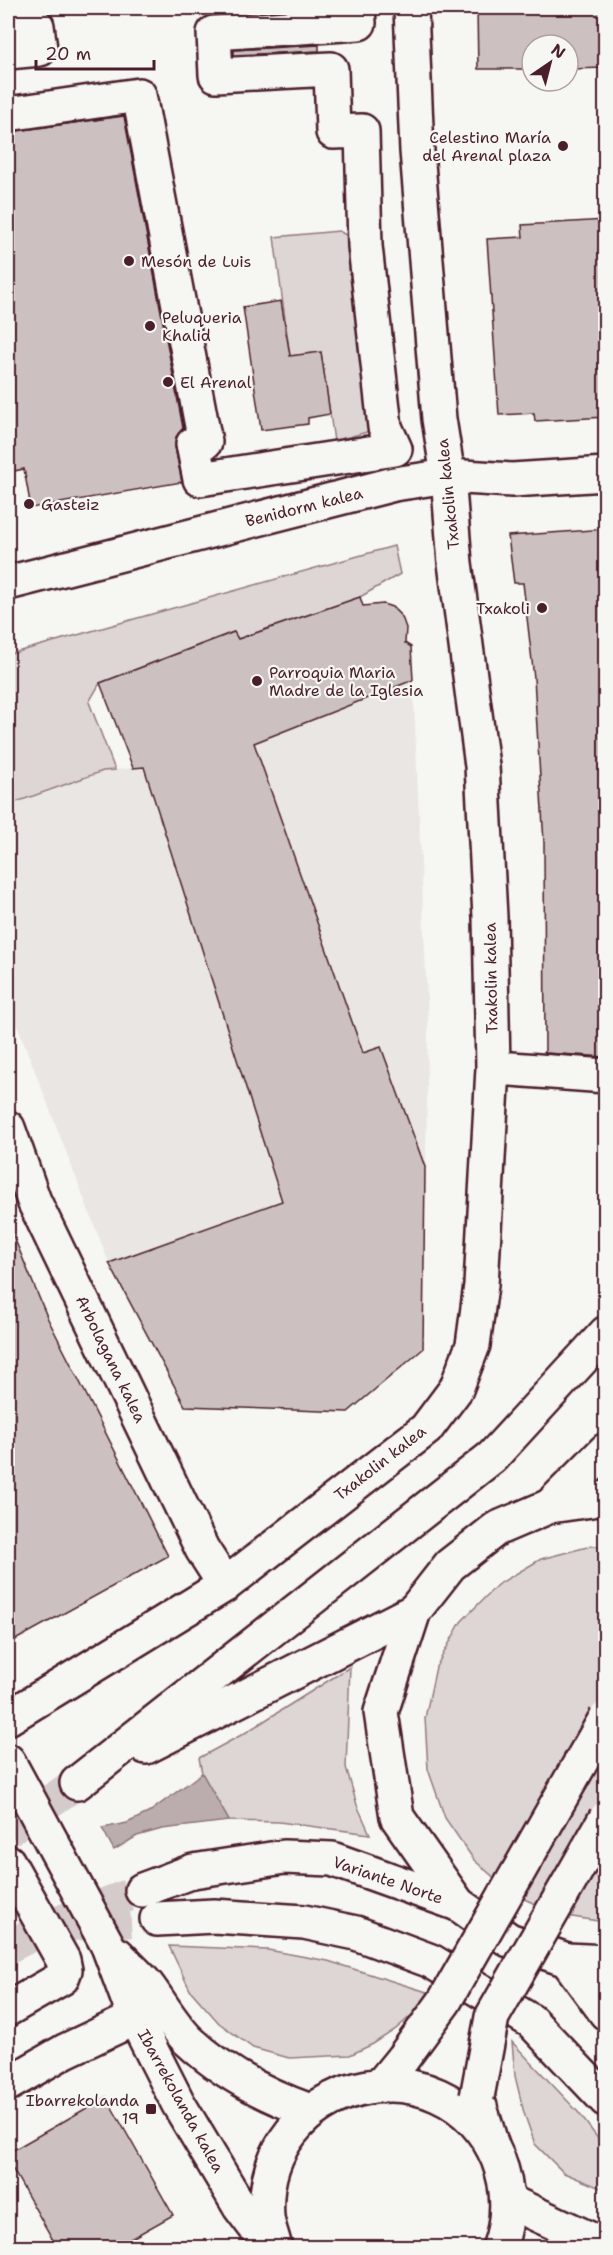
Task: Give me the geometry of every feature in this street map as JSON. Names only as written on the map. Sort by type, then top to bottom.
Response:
[{"type":"street","points":[[8,114],[139,95],[205,442],[194,444],[200,479],[395,448],[385,427],[365,246],[362,130],[333,132],[331,69],[216,75],[214,33],[359,23],[358,8]]},
{"type":"street","name":"Txakolin kalea","points":[[8,1718],[225,1585],[426,1429],[456,1389],[473,1345],[481,1285],[493,1068],[490,917],[482,766],[454,555],[448,476],[439,419],[418,163],[411,8]]},
{"type":"street","points":[[8,27],[36,26],[40,49],[8,52]]},
{"type":"street","name":"Benidorm kalea","points":[[8,583],[394,484],[448,476],[512,480],[606,474]]},
{"type":"street","points":[[511,1069],[606,1076]]},
{"type":"street","name":"Arbolagana kalea","points":[[8,1128],[34,1201],[202,1549],[225,1585]]},
{"type":"street","points":[[414,1611],[77,1783],[492,1457],[606,1333]]},
{"type":"street","points":[[550,1506],[606,1450]]},
{"type":"street","points":[[606,1498],[550,1506],[496,1529],[450,1565],[414,1611],[381,1712],[397,1817],[458,1904],[509,1940],[567,1960],[606,1962]]},
{"type":"street","points":[[381,2085],[444,2002],[606,1718]]},
{"type":"street","name":"Ibarrekolanda kalea","points":[[8,1761],[108,1946],[135,2018],[178,2103],[240,2207],[273,2247]]},
{"type":"street","points":[[598,2241],[516,2204],[492,2146],[477,2097],[492,2017],[606,1818]]},
{"type":"street","name":"Variante Norte","points":[[142,1890],[193,1870],[284,1857],[332,1860],[458,1904]]},
{"type":"street","points":[[8,1862],[63,1960],[65,1970],[62,1978],[8,2009]]},
{"type":"street","points":[[157,1919],[225,1917],[304,1922],[356,1933],[431,1961],[531,2021],[606,2100]]},
{"type":"street","name":"Ibarrekolanda kalea","points":[[108,1946],[145,1982],[187,2039],[212,2060],[242,2081],[267,2094],[310,2111]]},
{"type":"street","points":[[567,1960],[606,2013]]},
{"type":"street","points":[[8,2084],[65,2051],[135,2018]]},
{"type":"street","points":[[273,2247],[267,2218],[269,2178],[284,2142],[310,2111],[344,2092],[381,2085],[414,2088],[445,2100],[472,2120],[492,2146]]},
{"type":"street","points":[[499,2247],[516,2204]]},
{"type":"street","points":[[549,2247],[598,2241]]},
{"type":"shaded area","points":[[339,231],[365,246],[385,427],[334,441],[321,352],[290,356],[274,237]]},
{"type":"shaded area","points":[[394,546],[400,574],[360,597],[238,639],[233,632],[100,683],[89,702],[115,770],[103,771],[8,805],[8,657],[10,654]]},
{"type":"shaded area","points":[[413,680],[428,1023],[423,1349],[348,1412],[185,1406],[109,1263],[8,1001],[8,805],[103,771],[144,767],[254,743]]},
{"type":"shaded area","points":[[591,1546],[605,1546],[605,1922],[560,1915],[513,1894],[474,1860],[445,1818],[428,1769],[425,1718],[436,1667],[461,1622],[497,1585],[541,1559]]},
{"type":"shaded area","points":[[350,1667],[346,1767],[357,1805],[370,1834],[279,1822],[229,1821],[202,1773],[199,1758],[245,1733]]},
{"type":"shaded area","points":[[202,1773],[229,1821],[162,1829],[137,1836],[114,1850],[102,1828],[127,1823],[148,1813]]},
{"type":"shaded area","points":[[169,1946],[268,1950],[328,1961],[430,1993],[422,2006],[396,2029],[350,2055],[289,2058],[253,2048],[219,2023],[190,1990]]},
{"type":"shaded area","points":[[512,2042],[578,2112],[605,2148],[605,2190],[564,2173],[535,2144],[524,2113],[515,2076]]},
{"type":"building","points":[[477,8],[606,8],[606,68],[580,69],[580,33],[520,33],[520,69],[478,69]]},
{"type":"building","points":[[319,45],[319,51],[234,55],[234,50]]},
{"type":"building","points":[[124,116],[183,428],[176,437],[175,447],[182,482],[31,508],[24,469],[14,471],[8,429],[8,132]]},
{"type":"building","points":[[606,220],[606,417],[535,421],[534,413],[499,415],[487,239],[523,237],[522,225]]},
{"type":"building","points":[[281,301],[290,356],[321,352],[330,414],[308,418],[308,424],[261,430],[243,307]]},
{"type":"building","points":[[606,529],[606,1057],[545,1053],[544,843],[534,678],[523,583],[514,583],[508,536]]},
{"type":"building","points":[[360,597],[363,606],[383,604],[392,607],[402,617],[406,628],[405,643],[411,647],[413,680],[254,743],[363,1053],[381,1047],[425,1167],[423,1349],[348,1412],[185,1406],[109,1263],[282,1201],[144,767],[133,768],[100,683],[234,632],[238,639]]},
{"type":"building","points":[[8,1223],[48,1319],[168,1556],[8,1644]]},
{"type":"building","points":[[106,2097],[173,2215],[116,2247],[57,2247],[8,2161],[8,2153]]},
{"type":"tunnel","points":[[8,1830],[77,1783]]},
{"type":"tunnel","points":[[8,1947],[49,1926],[142,1890]]},
{"type":"tunnel","points":[[49,1926],[157,1919]]},
{"type":"place","name":"Celestino María del Arenal plaza","points":[[563,146]]},
{"type":"place","name":"Mesón de Luis","points":[[129,261]]},
{"type":"place","name":"Peluqueria Khalid","points":[[150,326]]},
{"type":"place","name":"El Arenal","points":[[168,382]]},
{"type":"place","name":"Gasteiz","points":[[29,504]]},
{"type":"place","name":"Txakoli","points":[[542,608]]},
{"type":"place","name":"Parroquia Maria Madre de la Iglesia","points":[[257,681]]},
{"type":"place","name":"Ibarrekolanda 19","points":[[151,2109]]}]
